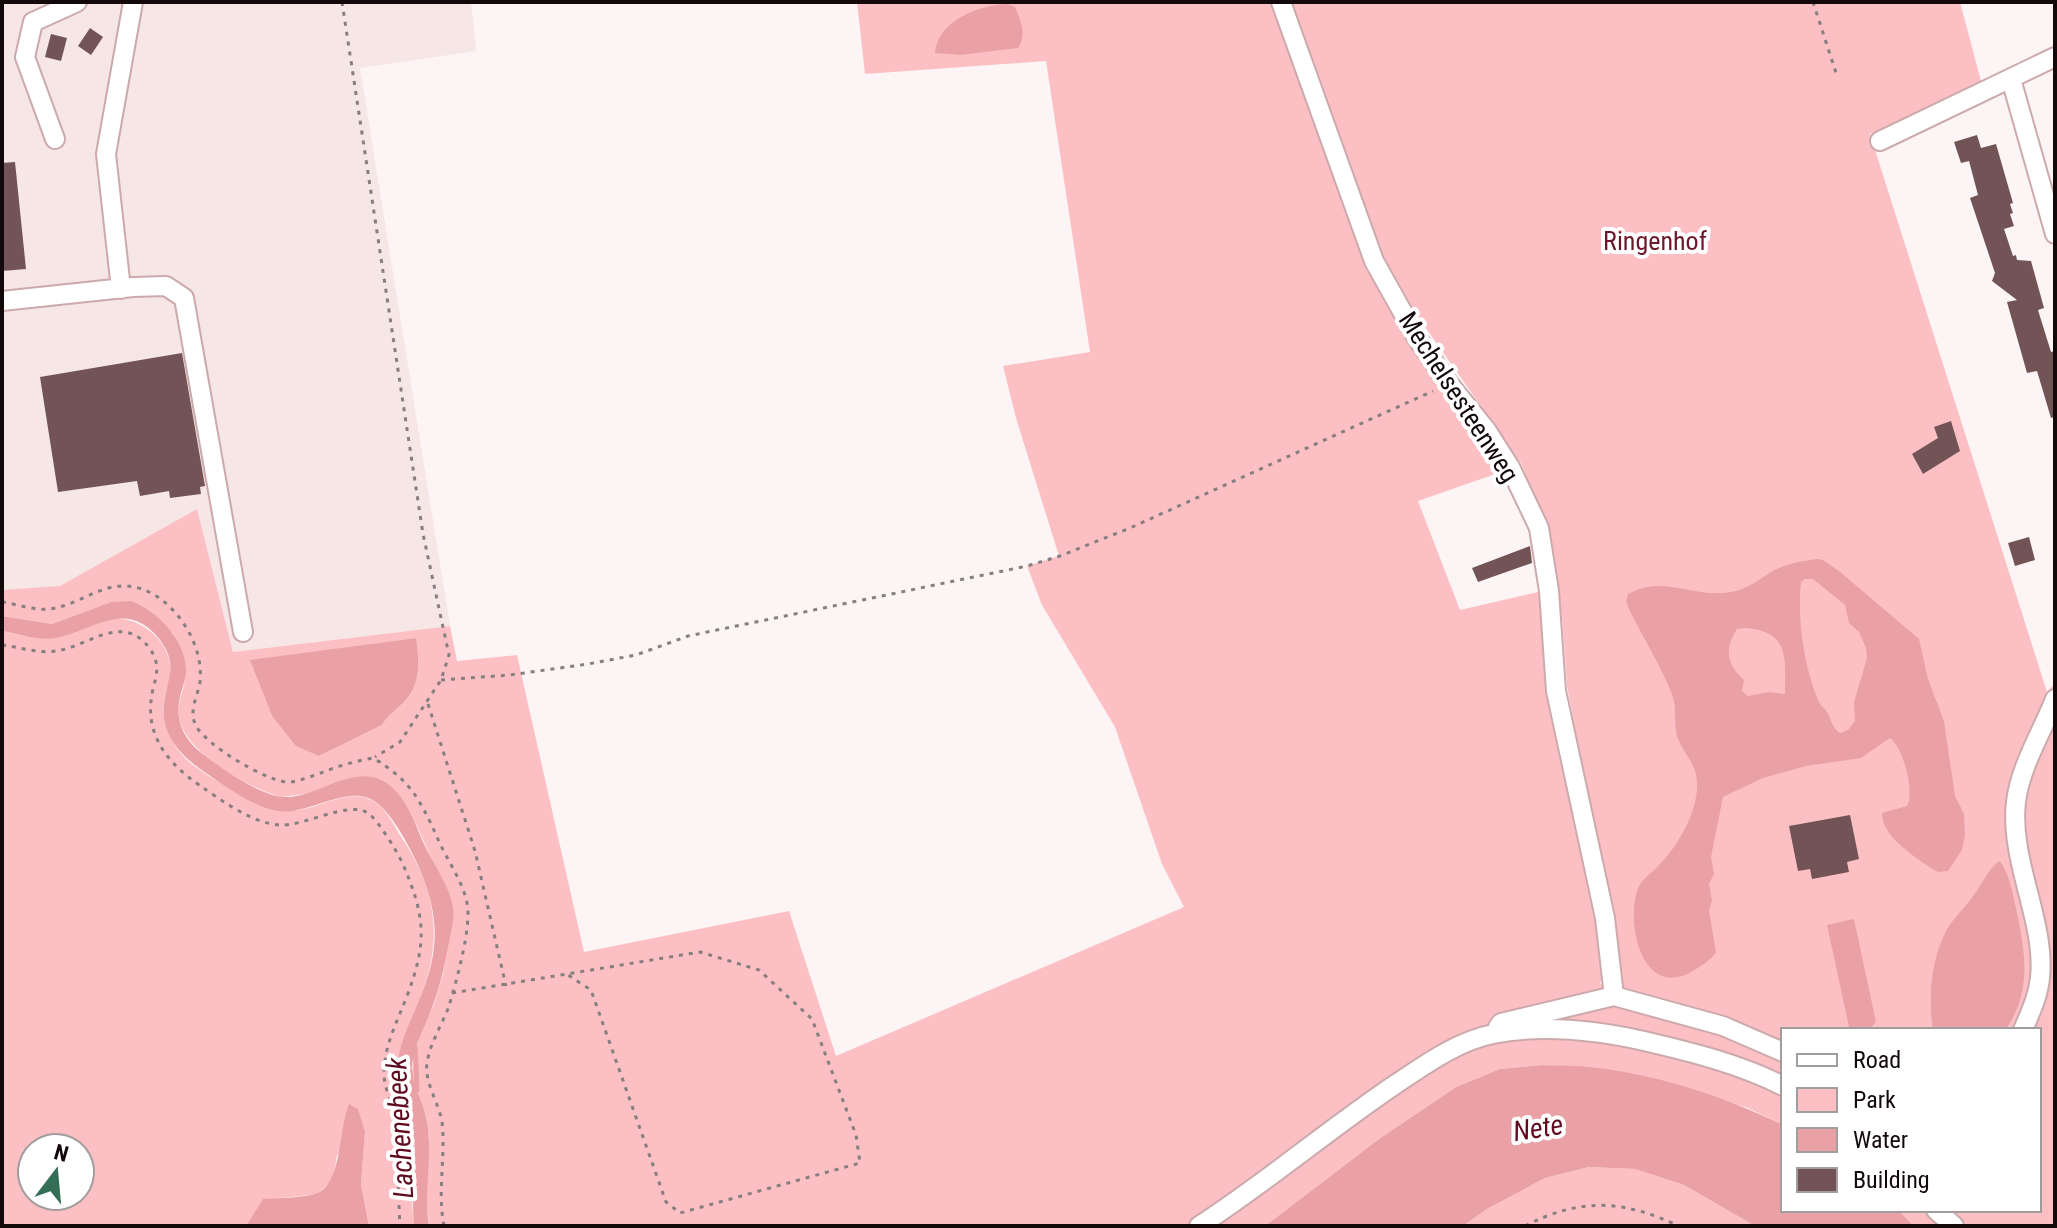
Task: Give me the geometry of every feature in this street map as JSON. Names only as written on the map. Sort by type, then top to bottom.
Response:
[{"type":"street","points":[[55,139],[25,57],[33,22],[77,2]]},
{"type":"street","points":[[121,289],[106,154],[133,2]]},
{"type":"street","name":"Mechelsesteenweg","points":[[1281,2],[1374,261],[1417,338],[1510,467],[1539,528],[1549,591],[1556,691],[1605,918],[1614,996]]},
{"type":"street","points":[[1880,141],[2055,57]]},
{"type":"street","points":[[2011,79],[2055,234]]},
{"type":"street","points":[[2,301],[166,286],[184,298],[243,632]]},
{"type":"street","points":[[2024,1028],[2036,1000],[2040,975],[2039,955],[2018,852],[2016,802],[2027,765],[2055,699]]},
{"type":"street","points":[[1491,1034],[1501,1023],[1614,996],[1723,1026],[1781,1051]]},
{"type":"street","points":[[1199,1226],[1249,1194],[1358,1110],[1439,1055],[1491,1034],[1541,1029],[1602,1032],[1682,1050],[1761,1075],[1781,1085]]},
{"type":"street","points":[[1938,1212],[1954,1226]]},
{"type":"path","points":[[2,602],[50,609],[108,587],[133,586],[152,593],[185,625],[196,647],[201,666],[193,715],[195,724],[206,738],[253,768],[283,782],[302,780],[373,758],[400,742],[428,703],[441,680],[449,655],[423,534],[342,2]]},
{"type":"path","points":[[1813,2],[1837,76]]},
{"type":"path","points":[[441,680],[510,675],[636,655],[688,636],[1027,566],[1130,528],[1449,384]]},
{"type":"path","points":[[2,645],[56,651],[114,631],[132,635],[150,649],[156,662],[158,676],[150,704],[155,741],[178,769],[203,788],[257,819],[277,825],[296,825],[356,809],[368,813],[375,820],[405,869],[421,912],[422,925],[416,967],[393,1028],[384,1076],[401,1138],[400,1226]]},
{"type":"path","points":[[428,703],[475,851],[506,986]]},
{"type":"path","points":[[373,758],[396,771],[419,797],[458,878],[467,905],[467,927],[452,993],[433,1043],[427,1071],[441,1112],[444,1137],[440,1193],[444,1226]]},
{"type":"path","points":[[452,993],[506,986],[565,973],[700,952],[759,970],[812,1019],[856,1135],[860,1163],[680,1213],[666,1202],[591,990],[565,973]]},
{"type":"path","points":[[1525,1226],[1552,1213],[1582,1204],[1616,1206],[1657,1216],[1679,1226]]},
{"type":"shaded area","points":[[2,2],[471,2],[476,51],[360,68],[450,626],[233,652],[197,509],[60,587],[2,590]]},
{"type":"green space","name":"Ringenhof","points":[[857,2],[1273,2],[1351,222],[1504,471],[1418,501],[1460,610],[1542,591],[1598,919],[1605,970],[1600,984],[1623,988],[1567,686],[1562,618],[1550,535],[1521,463],[1399,290],[1361,209],[1288,2],[1960,2],[1981,81],[1870,134],[2047,692],[2055,683],[2055,1226],[1914,1226],[1900,1212],[2041,1212],[2041,1028],[1781,1028],[1781,1124],[1748,1108],[1673,1084],[1597,1068],[1541,1065],[1500,1069],[1456,1087],[1379,1139],[1265,1226],[429,1226],[426,1193],[429,1137],[426,1116],[412,1073],[419,1038],[443,974],[453,907],[416,824],[387,784],[281,797],[236,777],[205,755],[183,729],[179,702],[185,668],[173,633],[111,602],[52,624],[2,616],[2,590],[60,586],[197,509],[233,652],[450,626],[457,661],[517,655],[584,952],[789,911],[836,1056],[1184,907],[1162,864],[1115,727],[1042,605],[1027,566],[1059,556],[1003,366],[1090,352],[1046,61],[865,74]],"holes":[[[416,638],[418,660],[413,690],[382,725],[319,756],[272,716],[251,661]]]},
{"type":"green space","points":[[112,618],[142,626],[158,639],[169,657],[171,668],[164,701],[164,719],[179,751],[194,766],[256,800],[288,810],[355,796],[370,799],[385,812],[422,875],[433,916],[432,957],[427,979],[402,1044],[397,1071],[414,1135],[414,1226],[369,1226],[361,1185],[365,1132],[337,1155],[333,1179],[318,1194],[263,1200],[246,1226],[2,1226],[2,631],[26,636],[73,633]]},
{"type":"green space","points":[[1589,1167],[1635,1169],[1684,1185],[1755,1226],[1463,1226],[1487,1209],[1545,1178]]},
{"type":"water","points":[[1008,4],[1015,7],[1021,23],[1023,33],[1018,48],[960,55],[935,53],[944,32],[962,16],[985,7]]},
{"type":"water","points":[[1817,559],[1839,571],[1919,639],[1928,679],[1944,721],[1955,796],[1964,814],[1962,850],[1948,871],[1938,872],[1903,847],[1888,831],[1882,813],[1907,806],[1910,791],[1903,760],[1890,738],[1861,758],[1806,766],[1763,778],[1723,797],[1711,857],[1714,874],[1709,884],[1712,900],[1709,911],[1716,952],[1693,971],[1676,977],[1662,976],[1650,968],[1642,955],[1634,923],[1634,906],[1641,883],[1667,856],[1686,826],[1694,805],[1697,783],[1695,771],[1677,734],[1673,697],[1629,609],[1626,601],[1628,594],[1654,586],[1717,593],[1737,591],[1780,568]],"holes":[[[1813,579],[1845,605],[1849,623],[1859,632],[1866,648],[1867,658],[1854,702],[1855,721],[1848,730],[1840,733],[1819,702],[1806,659],[1800,611],[1801,582]],[[1746,628],[1771,635],[1778,641],[1784,658],[1785,694],[1769,692],[1748,696],[1742,691],[1744,680],[1734,668],[1729,650],[1737,629]]]},
{"type":"water","points":[[131,601],[150,611],[168,627],[180,646],[186,672],[179,720],[193,746],[251,786],[283,797],[363,776],[388,784],[406,805],[445,883],[454,916],[439,988],[417,1044],[412,1067],[428,1130],[429,1226],[414,1226],[414,1136],[397,1072],[401,1045],[426,984],[434,949],[430,899],[417,863],[389,816],[367,797],[342,797],[302,809],[278,811],[242,797],[190,761],[175,745],[166,726],[164,703],[170,672],[169,657],[160,640],[147,627],[135,621],[110,620],[49,639],[2,631],[2,616],[52,624],[111,602]]},
{"type":"water","points":[[416,638],[417,676],[406,700],[382,725],[319,756],[296,746],[272,716],[250,660]]},
{"type":"water","points":[[2000,861],[2016,908],[2024,955],[2020,1001],[2006,1028],[1933,1028],[1932,979],[1941,942]]},
{"type":"water","points":[[1854,919],[1876,1022],[1871,1028],[1849,1027],[1827,925]]},
{"type":"water","name":"Nete","points":[[1541,1065],[1591,1067],[1645,1076],[1716,1097],[1781,1124],[1781,1212],[1900,1212],[1914,1226],[1755,1226],[1684,1185],[1635,1169],[1589,1167],[1545,1178],[1487,1209],[1463,1226],[1265,1226],[1379,1139],[1456,1087],[1500,1069]]},
{"type":"water","points":[[349,1104],[358,1109],[365,1132],[361,1185],[369,1226],[246,1226],[263,1199],[308,1195],[320,1192],[327,1185],[336,1164]]},
{"type":"building","points":[[90,28],[103,37],[91,55],[78,46]]},
{"type":"building","points":[[51,34],[67,38],[61,61],[45,57]]},
{"type":"building","points":[[1977,135],[1981,148],[1996,144],[2013,203],[2010,204],[2013,213],[2010,214],[2014,226],[2004,229],[2013,256],[2016,255],[2017,260],[2031,261],[2044,308],[2038,310],[2051,352],[2055,351],[2055,417],[2051,418],[2037,371],[2027,373],[2007,302],[2017,300],[1992,281],[1995,273],[1970,198],[1978,195],[1969,161],[1961,163],[1954,142]]},
{"type":"building","points":[[15,162],[26,269],[2,271],[2,163]]},
{"type":"building","points":[[182,353],[205,486],[200,487],[201,494],[170,498],[169,491],[140,496],[137,481],[58,492],[40,377]]},
{"type":"building","points":[[1951,421],[1960,451],[1923,474],[1912,454],[1938,438],[1934,427]]},
{"type":"building","points":[[2029,537],[2035,560],[2015,566],[2008,543]]},
{"type":"building","points":[[1530,546],[1532,563],[1478,582],[1472,568]]},
{"type":"building","points":[[1850,815],[1859,859],[1847,862],[1849,872],[1812,879],[1810,869],[1798,871],[1789,826]]},
{"type":"waterway","name":"Lachenebeek","points":[[415,1045],[417,1090]]}]
